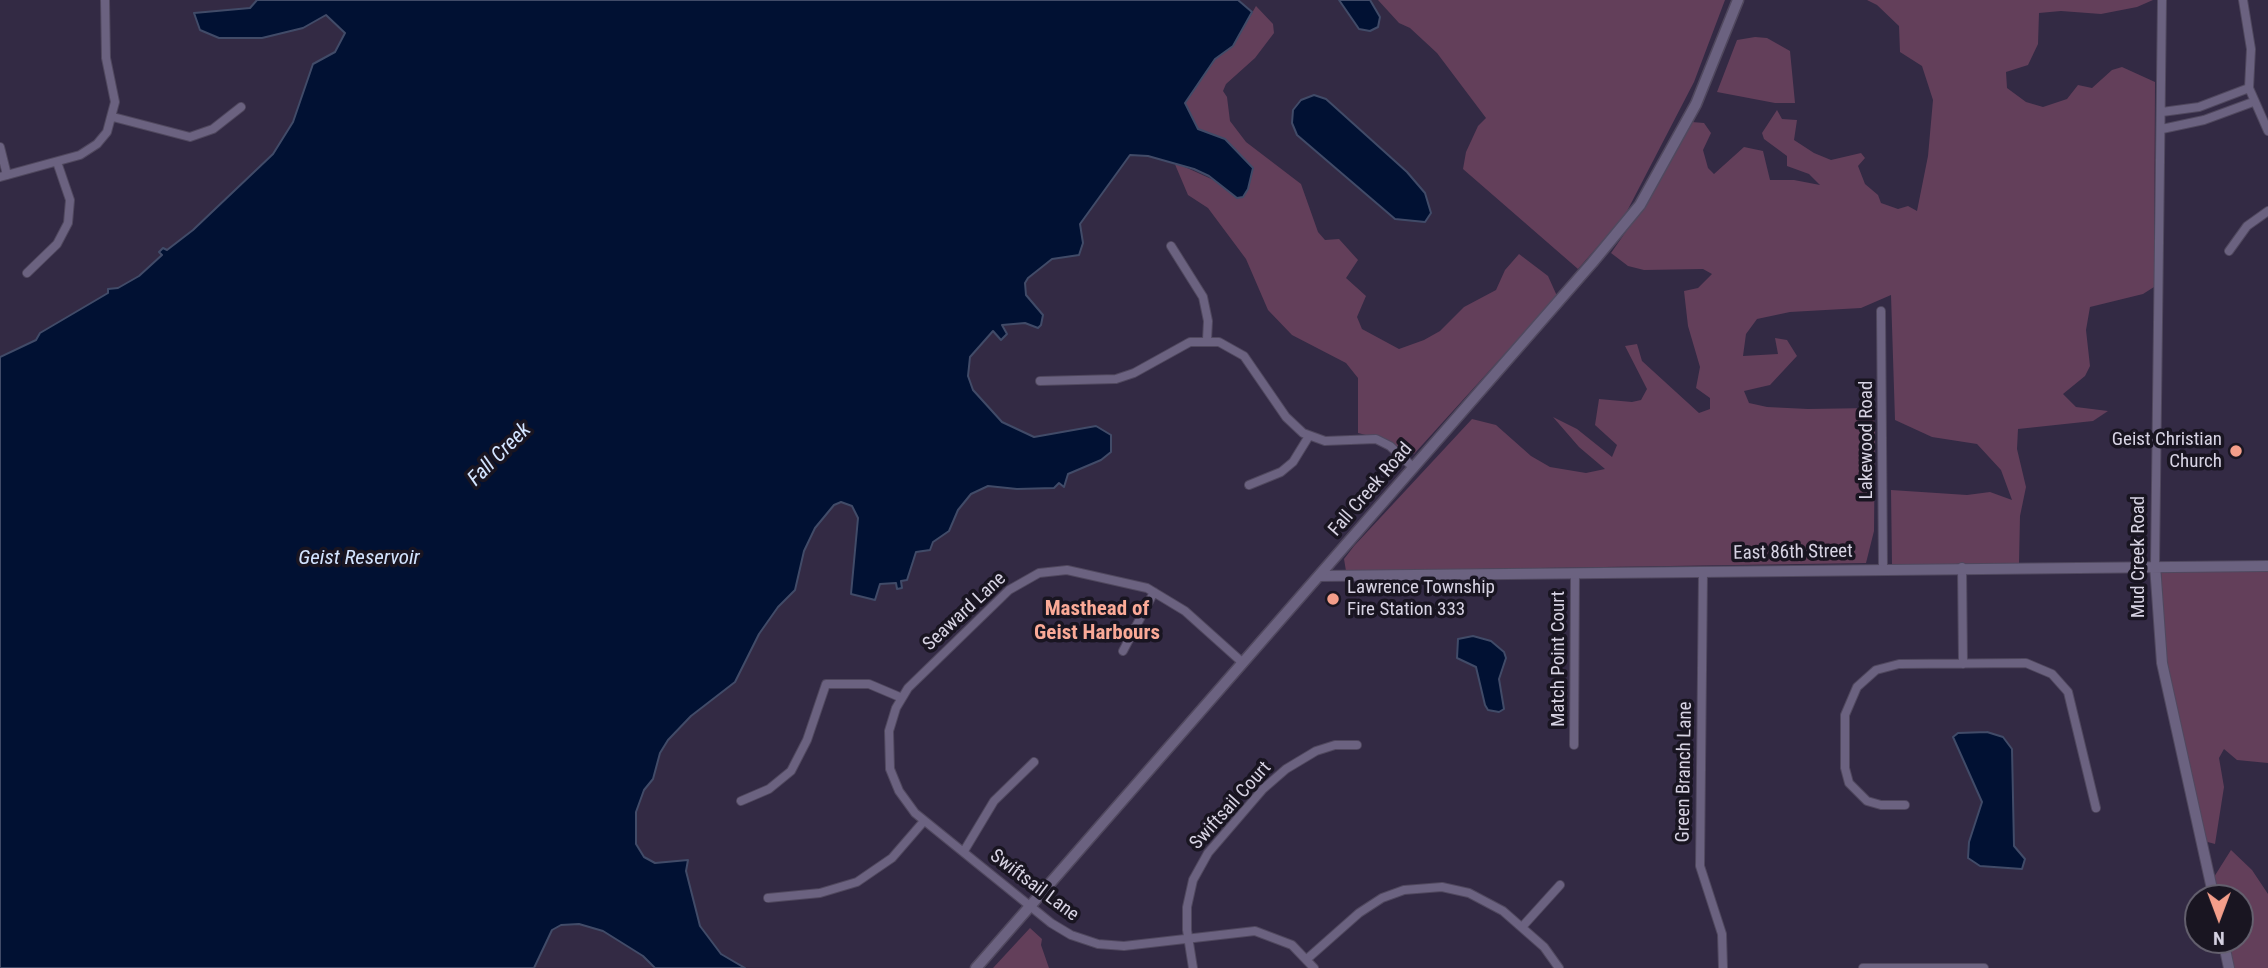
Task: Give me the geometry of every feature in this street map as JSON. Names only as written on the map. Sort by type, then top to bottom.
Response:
[{"type":"main road","name":"Fall Creek Road","points":[[976,968],[1414,468],[1640,205],[1696,104],[1738,0]]},
{"type":"street","points":[[0,148],[4,176],[57,162],[94,147],[107,132],[113,117],[114,95],[106,58],[105,0]]},
{"type":"street","name":"Mud Creek Road","points":[[2162,0],[2155,565],[2162,663],[2211,884]]},
{"type":"street","points":[[2243,0],[2251,49],[2251,95],[2268,131]]},
{"type":"street","points":[[2162,112],[2251,95]]},
{"type":"street","points":[[2162,129],[2204,120],[2251,95]]},
{"type":"street","points":[[113,117],[190,136],[213,129],[241,107]]},
{"type":"street","points":[[27,273],[57,244],[68,223],[70,200],[57,162]]},
{"type":"street","points":[[2229,251],[2247,226],[2268,211]]},
{"type":"street","points":[[1171,246],[1203,297],[1208,321],[1207,340]]},
{"type":"street","name":"Lakewood Road","points":[[1881,311],[1883,569]]},
{"type":"street","points":[[1040,381],[1116,379],[1134,373],[1181,346],[1207,340],[1223,343],[1244,356],[1286,418],[1309,436],[1325,441],[1376,439],[1390,446],[1414,468]]},
{"type":"street","points":[[1249,485],[1281,472],[1293,462],[1309,436]]},
{"type":"street","name":"East 86th Street","points":[[1319,576],[2155,565],[2268,566]]},
{"type":"street","points":[[1962,568],[1963,664]]},
{"type":"street","name":"Seaward Lane","points":[[902,698],[914,682],[1009,590],[1028,577],[1047,571],[1067,570],[1132,582],[1154,592],[1185,611],[1243,663]]},
{"type":"street","name":"Green Branch Lane","points":[[1703,572],[1700,866],[1722,934],[1723,968]]},
{"type":"street","name":"Match Point Court","points":[[1574,745],[1575,573]]},
{"type":"street","points":[[1123,651],[1154,592]]},
{"type":"street","points":[[1905,805],[1870,802],[1858,795],[1849,783],[1844,732],[1848,702],[1866,677],[1885,667],[2026,663],[2042,668],[2059,679],[2073,704],[2096,808]]},
{"type":"street","points":[[741,801],[769,789],[792,771],[807,740],[825,684],[869,684],[902,698]]},
{"type":"street","name":"Swiftsail Lane","points":[[902,698],[889,730],[889,761],[899,791],[924,821],[1058,927],[1098,944],[1133,946],[1255,930],[1278,937],[1307,959],[1314,968]]},
{"type":"street","name":"Swiftsail Court","points":[[1193,968],[1186,915],[1191,888],[1201,862],[1268,783],[1286,768],[1325,748],[1357,745]]},
{"type":"street","points":[[964,851],[995,801],[1034,762]]},
{"type":"street","points":[[768,898],[820,893],[857,882],[892,858],[924,821]]},
{"type":"street","points":[[1522,927],[1560,885]]},
{"type":"street","points":[[1307,959],[1359,913],[1382,898],[1426,887],[1457,890],[1483,898],[1544,947],[1559,968]]},
{"type":"street","points":[[1863,968],[1984,968]]},
{"type":"shaded area","points":[[1378,0],[1725,0],[1694,82],[1625,215],[1578,269],[1463,169],[1466,152],[1478,126],[1486,118],[1437,53],[1410,28],[1399,23]]},
{"type":"shaded area","points":[[1867,0],[2153,0],[2137,7],[2101,14],[2061,11],[2039,13],[2038,44],[2028,65],[2006,72],[2007,88],[2026,102],[2043,107],[2067,99],[2078,85],[2092,88],[2112,70],[2122,67],[2155,82],[2154,287],[2143,294],[2090,307],[2086,330],[2090,366],[2085,376],[2063,394],[2076,407],[2108,411],[2093,421],[2018,429],[2017,449],[2026,487],[2020,516],[2019,563],[1892,565],[1891,490],[1967,495],[1990,492],[2012,500],[2001,470],[1977,444],[1932,437],[1895,420],[1891,295],[1861,308],[1790,312],[1757,319],[1746,334],[1743,356],[1778,354],[1775,338],[1787,340],[1797,356],[1770,385],[1744,391],[1749,403],[1767,407],[1808,409],[1871,408],[1875,425],[1874,531],[1866,563],[1346,571],[1344,559],[1354,546],[1472,419],[1496,425],[1531,456],[1550,467],[1586,473],[1605,469],[1579,447],[1553,417],[1577,429],[1612,457],[1617,445],[1595,425],[1599,399],[1632,402],[1641,400],[1647,389],[1625,346],[1637,344],[1642,361],[1699,413],[1710,409],[1710,398],[1696,388],[1700,367],[1688,326],[1684,291],[1698,288],[1712,274],[1703,269],[1644,270],[1628,266],[1611,253],[1650,197],[1692,122],[1704,123],[1711,133],[1703,150],[1708,168],[1714,174],[1744,147],[1763,151],[1770,180],[1794,180],[1820,185],[1809,174],[1787,166],[1787,156],[1764,139],[1762,133],[1777,110],[1782,119],[1797,120],[1794,140],[1814,153],[1831,160],[1861,153],[1865,158],[1858,166],[1865,184],[1878,195],[1881,203],[1898,209],[1908,206],[1917,211],[1928,156],[1933,100],[1922,66],[1900,52],[1899,26],[1877,5]]},
{"type":"shaded area","points":[[1256,6],[1273,24],[1274,33],[1255,58],[1226,84],[1223,91],[1227,97],[1230,121],[1246,142],[1301,184],[1318,232],[1325,240],[1339,239],[1358,260],[1346,278],[1366,296],[1357,317],[1362,329],[1399,349],[1424,340],[1440,331],[1464,307],[1496,290],[1505,270],[1519,254],[1548,276],[1557,296],[1414,454],[1378,438],[1358,433],[1358,378],[1346,363],[1292,335],[1268,310],[1246,259],[1208,208],[1188,195],[1174,162],[1218,182],[1225,139],[1198,129],[1185,103],[1215,59],[1233,46]]},
{"type":"shaded area","points":[[1767,38],[1790,51],[1795,103],[1775,103],[1717,92],[1737,40]]},
{"type":"shaded area","points":[[2161,571],[2268,571],[2268,763],[2237,760],[2224,749],[2219,758],[2224,787],[2215,844],[2204,841],[2167,668]]},
{"type":"shaded area","points":[[2231,850],[2252,870],[2268,894],[2268,968],[2234,968],[2232,954],[2254,954],[2254,884],[2216,884],[2214,877]]},
{"type":"shaded area","points":[[1030,928],[1042,939],[1041,945],[1049,968],[993,968]]},
{"type":"water","name":"Geist Reservoir","points":[[257,0],[1238,0],[1252,12],[1233,46],[1215,59],[1185,103],[1198,129],[1225,139],[1253,168],[1248,189],[1243,197],[1237,198],[1209,176],[1194,169],[1148,156],[1130,155],[1080,224],[1083,243],[1079,255],[1052,259],[1025,283],[1026,295],[1043,315],[1041,325],[1038,328],[1025,323],[1002,325],[1007,334],[1001,340],[993,331],[970,357],[968,376],[973,390],[1002,422],[1034,437],[1096,426],[1111,435],[1111,452],[1101,460],[1068,474],[1064,487],[1059,483],[1054,488],[1017,489],[988,486],[971,494],[958,510],[949,531],[933,542],[930,550],[916,552],[907,580],[901,581],[902,588],[897,589],[896,583],[880,584],[875,600],[851,594],[858,518],[852,506],[841,502],[834,505],[815,528],[804,551],[795,590],[778,607],[759,634],[735,682],[691,716],[668,740],[660,753],[653,779],[644,790],[636,812],[636,844],[644,857],[655,863],[688,860],[686,871],[700,926],[721,954],[745,968],[655,968],[643,956],[603,931],[579,924],[561,925],[552,930],[534,968],[0,968],[0,357],[36,340],[40,333],[108,293],[108,289],[118,288],[139,276],[162,255],[159,252],[163,248],[167,250],[193,230],[273,154],[293,122],[313,64],[335,52],[345,33],[326,15],[303,28],[262,38],[219,38],[200,30],[194,13],[250,8]]},
{"type":"water","points":[[1339,0],[1370,0],[1380,17],[1378,27],[1370,31],[1359,29]]},
{"type":"water","points":[[1314,95],[1326,99],[1407,172],[1425,193],[1431,213],[1425,222],[1395,219],[1297,135],[1292,123],[1293,110],[1301,100]]},
{"type":"water","points":[[1473,636],[1491,641],[1504,652],[1506,658],[1499,679],[1504,709],[1499,712],[1488,710],[1485,705],[1476,667],[1457,658],[1458,639]]},
{"type":"water","points":[[1987,732],[2003,737],[2012,749],[2014,846],[2025,859],[2022,869],[1980,866],[1968,858],[1969,842],[1982,802],[1953,737],[1958,733]]},
{"type":"place","name":"Geist Christian Church","points":[[2236,451]]},
{"type":"place","name":"Lawrence Township Fire Station 333","points":[[1333,599]]},
{"type":"district","name":"Masthead of Geist Harbours","points":[[1097,622]]},
{"type":"water label","name":"Fall Creek","points":[[500,455]]}]
